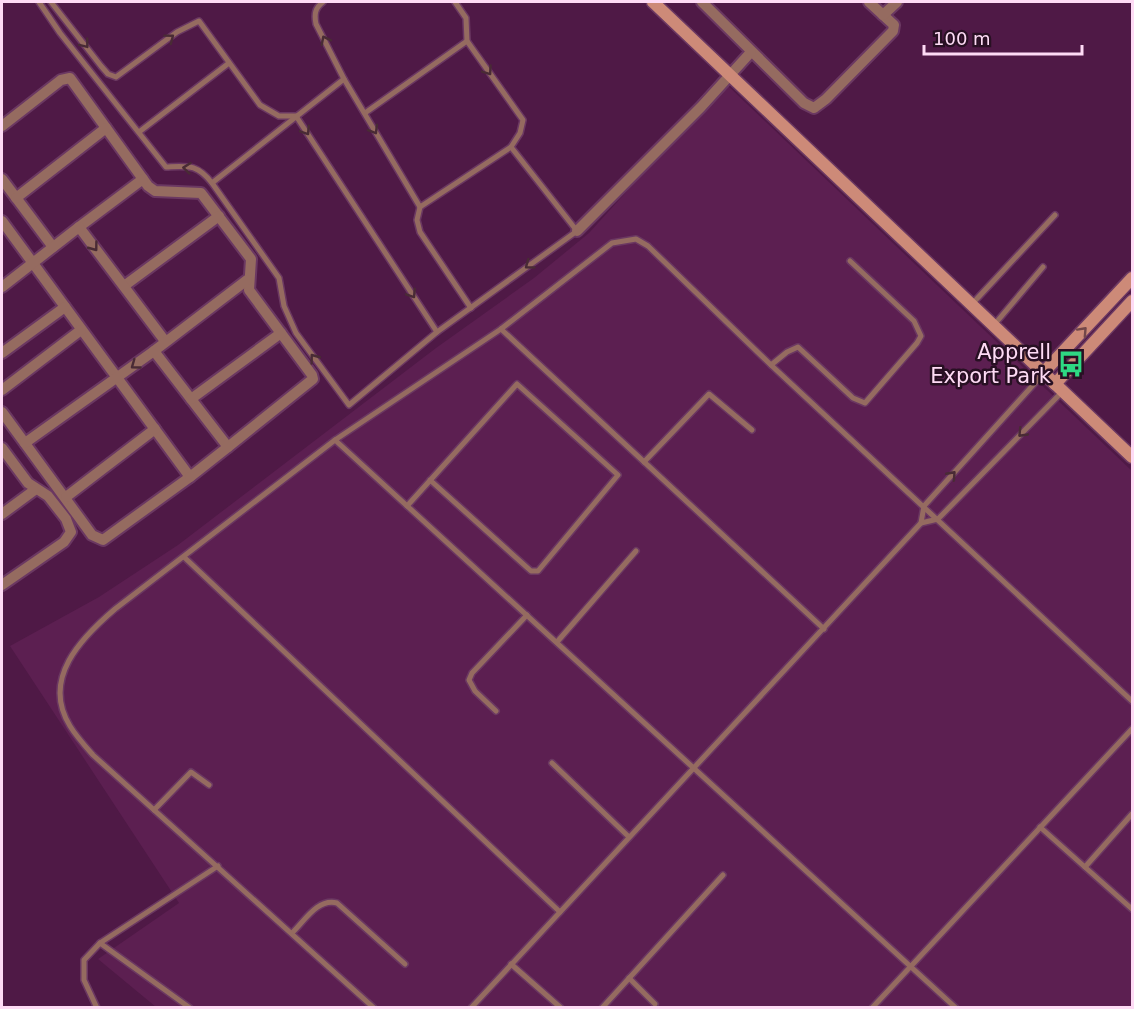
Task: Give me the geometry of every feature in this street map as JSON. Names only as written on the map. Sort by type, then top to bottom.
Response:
[{"type":"main road","points":[[653,2],[731,73],[1132,457]]},
{"type":"main road","points":[[1043,373],[1132,278]]},
{"type":"main road","points":[[1059,387],[1132,302]]},
{"type":"street","points":[[702,2],[804,103],[814,108],[826,99],[893,31],[894,26],[869,2]]},
{"type":"street","points":[[883,15],[897,2]]},
{"type":"street","points":[[576,231],[751,52]]},
{"type":"street","points":[[2,126],[66,77],[70,78],[143,179],[155,191],[201,193],[251,259],[251,273],[247,280],[154,351],[25,443]]},
{"type":"street","points":[[16,198],[106,128]]},
{"type":"street","points":[[2,179],[53,247]]},
{"type":"street","points":[[2,287],[143,179]]},
{"type":"street","points":[[124,286],[219,216]]},
{"type":"street","points":[[2,221],[190,477]]},
{"type":"street","points":[[79,227],[165,341]]},
{"type":"street","points":[[2,412],[92,535],[103,540],[190,477],[313,379],[249,290],[247,280]]},
{"type":"street","points":[[2,353],[65,307]]},
{"type":"street","points":[[2,390],[81,330]]},
{"type":"street","points":[[192,399],[281,333]]},
{"type":"street","points":[[154,351],[228,447]]},
{"type":"street","points":[[66,497],[155,429]]},
{"type":"street","points":[[2,448],[28,483],[45,493],[66,519],[71,532],[70,537],[2,585]]},
{"type":"street","points":[[2,514],[36,489]]},
{"type":"lane","points":[[39,2],[60,33],[166,167],[188,166],[202,170],[279,278],[284,306],[296,333],[349,405],[437,332],[576,231],[511,147]]},
{"type":"lane","points":[[51,2],[108,74],[116,77],[177,32],[199,21],[260,105],[279,116],[296,116]]},
{"type":"lane","points":[[323,2],[318,5],[314,15],[344,79],[420,207]]},
{"type":"lane","points":[[455,2],[466,18],[467,41],[523,120],[520,133],[511,147],[420,207],[417,220],[420,232],[471,308]]},
{"type":"lane","points":[[364,113],[467,41]]},
{"type":"lane","points":[[139,132],[229,63]]},
{"type":"lane","points":[[212,183],[344,79]]},
{"type":"lane","points":[[296,116],[437,332]]},
{"type":"lane","points":[[972,304],[1055,215]]},
{"type":"lane","points":[[374,1008],[293,932],[93,755],[69,725],[59,700],[63,671],[73,651],[89,631],[335,440],[501,329],[612,243],[636,239],[648,246],[771,365],[1132,700]]},
{"type":"lane","points":[[771,365],[787,352],[798,347],[853,398],[865,403],[917,343],[920,330],[914,321],[850,261]]},
{"type":"lane","points":[[993,325],[1043,267]]},
{"type":"lane","points":[[501,329],[824,629]]},
{"type":"lane","points":[[471,1008],[921,523],[924,506],[1043,373]]},
{"type":"lane","points":[[407,506],[430,480],[517,384],[618,476],[538,571],[531,571],[430,480]]},
{"type":"lane","points":[[921,523],[938,519],[1059,387]]},
{"type":"lane","points":[[644,462],[709,394],[752,430]]},
{"type":"lane","points":[[335,440],[692,768],[912,964],[956,1008]]},
{"type":"lane","points":[[557,642],[636,551]]},
{"type":"lane","points":[[184,557],[560,912]]},
{"type":"lane","points":[[496,711],[475,692],[469,680],[472,673],[526,615]]},
{"type":"lane","points":[[872,1008],[1132,729]]},
{"type":"lane","points":[[552,763],[629,837]]},
{"type":"lane","points":[[154,810],[191,772],[209,785]]},
{"type":"lane","points":[[1085,867],[1132,814]]},
{"type":"lane","points":[[1040,827],[1132,909]]},
{"type":"lane","points":[[97,1008],[84,980],[84,960],[100,943],[218,866]]},
{"type":"lane","points":[[602,1008],[723,875]]},
{"type":"lane","points":[[293,932],[321,904],[327,901],[337,903],[405,964]]},
{"type":"lane","points":[[100,943],[190,1008]]},
{"type":"lane","points":[[511,964],[561,1008]]},
{"type":"lane","points":[[629,978],[656,1004]]},
{"type":"shaded area","points":[[725,83],[1132,471],[1132,1007],[156,1007],[98,959],[179,903],[10,646],[99,597],[178,545],[436,348],[534,278],[589,233]]},
{"type":"place","name":"Apprell Export Park","points":[[1071,364]]}]
